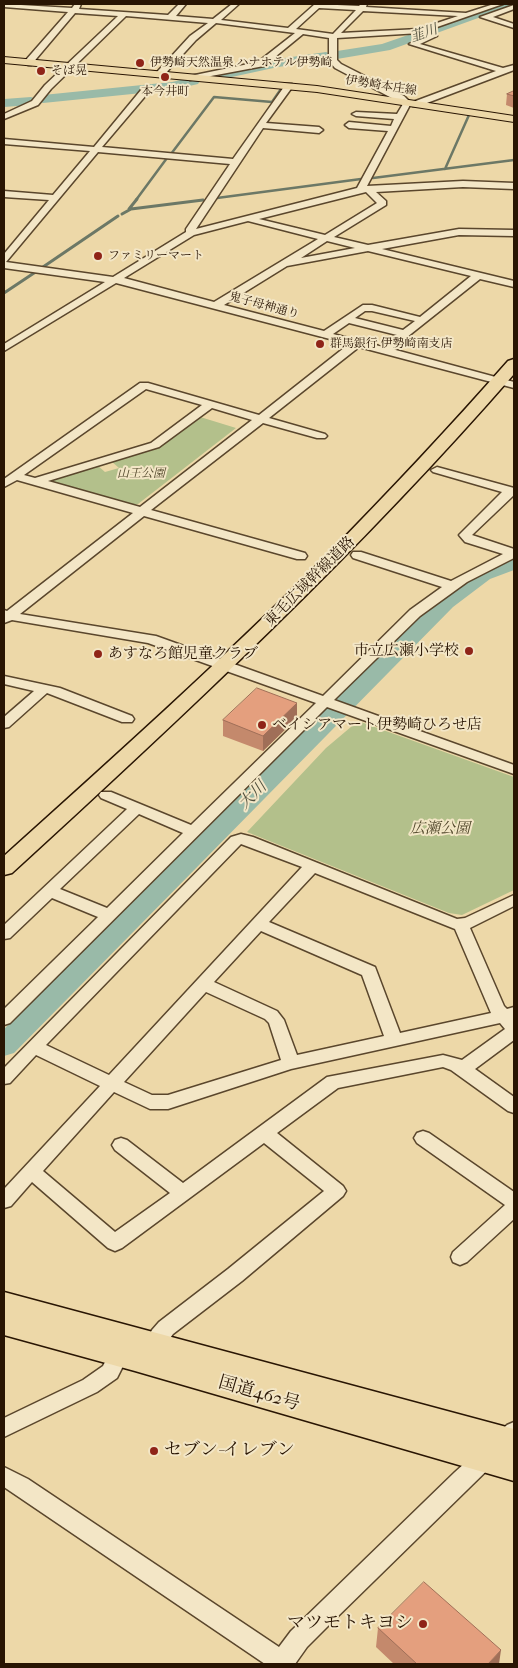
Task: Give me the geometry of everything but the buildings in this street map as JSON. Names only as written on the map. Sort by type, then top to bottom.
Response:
[{"type":"highway","name":"東毛広域幹線道路","points":[[4,868],[379,513],[473,413],[500,381],[513,356]]},
{"type":"highway","name":"東毛広域幹線道路","points":[[4,848],[154,715],[219,663]]},
{"type":"highway","name":"国道462号","points":[[4,1304],[154,1345],[506,1448]]},
{"type":"highway","name":"国道462号","points":[[4,1324],[119,1354],[506,1448]]},
{"type":"main road","name":"伊勢崎本庄線","points":[[4,60],[289,86],[514,119]]},
{"type":"street","points":[[170,18],[183,4]]},
{"type":"street","points":[[160,74],[193,38],[236,4]]},
{"type":"street","points":[[500,4],[413,44],[503,71]]},
{"type":"street","points":[[4,5],[76,7],[124,14],[267,26],[300,33],[334,36],[416,32],[476,15],[514,7]]},
{"type":"street","points":[[289,31],[318,5],[363,6],[476,15],[514,26]]},
{"type":"street","points":[[363,6],[357,16],[334,36],[332,58],[334,63],[412,104]]},
{"type":"street","points":[[28,63],[76,7]]},
{"type":"street","points":[[4,117],[34,103],[69,66],[124,14]]},
{"type":"street","points":[[193,78],[261,64],[300,33]]},
{"type":"street","points":[[364,190],[399,117],[412,104],[514,67]]},
{"type":"street","points":[[191,233],[191,229],[235,162],[289,86]]},
{"type":"street","points":[[4,260],[144,92]]},
{"type":"street","points":[[356,114],[399,117]]},
{"type":"street","points":[[260,125],[319,130]]},
{"type":"street","points":[[349,125],[393,129]]},
{"type":"street","points":[[4,141],[235,162]]},
{"type":"street","points":[[408,187],[406,180],[469,174]]},
{"type":"street","points":[[453,176],[463,184]]},
{"type":"street","points":[[5,346],[191,233],[364,190],[514,183]]},
{"type":"street","points":[[214,306],[384,203],[364,190]]},
{"type":"street","points":[[4,194],[55,198]]},
{"type":"street","points":[[248,219],[514,284]]},
{"type":"street","points":[[281,264],[459,232],[514,233]]},
{"type":"street","name":"鬼子母神通り","points":[[4,265],[114,280],[500,381]]},
{"type":"street","points":[[384,351],[479,275]]},
{"type":"street","points":[[325,335],[362,308],[367,307],[422,320]]},
{"type":"street","points":[[347,319],[405,334]]},
{"type":"street","points":[[5,617],[356,344]]},
{"type":"street","points":[[4,484],[144,385],[321,436]]},
{"type":"street","points":[[37,481],[155,445],[210,404]]},
{"type":"street","points":[[437,470],[512,492]]},
{"type":"street","points":[[15,476],[301,556]]},
{"type":"street","points":[[512,492],[465,536],[469,539],[514,553]]},
{"type":"street","points":[[4,1019],[328,702],[415,613],[452,586],[514,553]]},
{"type":"street","points":[[357,555],[452,586]]},
{"type":"street","points":[[5,617],[151,639],[514,770]]},
{"type":"street","points":[[4,680],[45,688],[127,719]]},
{"type":"street","points":[[4,724],[45,688]]},
{"type":"street","points":[[106,795],[194,832]]},
{"type":"street","points":[[4,934],[137,808]]},
{"type":"street","points":[[4,1078],[236,840],[248,840],[461,925],[514,900]]},
{"type":"street","points":[[4,1201],[312,866]]},
{"type":"street","points":[[50,891],[109,915]]},
{"type":"street","points":[[259,924],[369,971],[394,1039]]},
{"type":"street","points":[[461,925],[511,1022]]},
{"type":"street","points":[[203,984],[271,1015],[276,1020],[291,1063]]},
{"type":"street","points":[[34,1047],[150,1102],[168,1102],[291,1063],[394,1039],[511,1022]]},
{"type":"street","points":[[462,1069],[511,1022]]},
{"type":"street","points":[[31,1171],[115,1243],[333,1082],[443,1061],[456,1065],[514,1106]]},
{"type":"street","points":[[154,1345],[158,1336],[166,1328],[235,1275],[337,1191],[264,1133]]},
{"type":"street","points":[[423,1138],[514,1201]]},
{"type":"street","points":[[121,1145],[183,1193]]},
{"type":"street","points":[[460,1257],[514,1208]]},
{"type":"street","points":[[4,1428],[90,1386],[110,1372],[119,1354]]},
{"type":"street","points":[[4,1476],[30,1491],[282,1664],[299,1639],[322,1616],[506,1448]]},
{"type":"green space","name":"山王公園","points":[[197,416],[236,428],[138,504],[132,505],[50,482],[50,479],[97,465],[105,472],[119,468],[111,461],[156,447]]},
{"type":"green space","name":"広瀬公園","points":[[358,721],[514,777],[514,890],[462,915],[449,913],[247,832],[326,748]]},
{"type":"waterway","name":"韮川","points":[[337,55],[386,47],[509,4]]},
{"type":"waterway","name":"韮川","points":[[218,76],[278,63],[326,56]]},
{"type":"waterway","name":"韮川","points":[[43,99],[172,86],[193,81]]},
{"type":"waterway","points":[[171,154],[214,97],[272,102],[281,89]]},
{"type":"waterway","name":"韮川","points":[[4,103],[31,101]]},
{"type":"waterway","points":[[445,169],[469,115]]},
{"type":"waterway","points":[[136,200],[167,158]]},
{"type":"waterway","points":[[445,169],[514,160]]},
{"type":"waterway","points":[[373,178],[445,169]]},
{"type":"waterway","points":[[217,198],[361,179]]},
{"type":"waterway","points":[[129,209],[137,199]]},
{"type":"waterway","points":[[122,214],[131,209],[203,200]]},
{"type":"waterway","points":[[43,267],[118,216]]},
{"type":"waterway","points":[[4,293],[37,271]]},
{"type":"waterway","name":"大川","points":[[4,1046],[445,602],[483,575],[514,563]]},
{"type":"place","name":"伊勢崎天然温泉 ハナホテル伊勢崎","points":[[140,63]]},
{"type":"place","name":"そば晃","points":[[41,71]]},
{"type":"place","name":"本今井町","points":[[165,77]]},
{"type":"place","name":"ファミリーマート","points":[[98,256]]},
{"type":"place","name":"群馬銀行 伊勢崎南支店","points":[[320,344]]},
{"type":"place","name":"市立広瀬小学校","points":[[469,651]]},
{"type":"place","name":"あすなろ館児童クラブ","points":[[98,654]]},
{"type":"place","name":"ベイシアマート伊勢崎ひろせ店","points":[[262,725]]},
{"type":"place","name":"セブン-イレブン","points":[[154,1451]]},
{"type":"place","name":"マツモトキヨシ","points":[[423,1624]]}]
